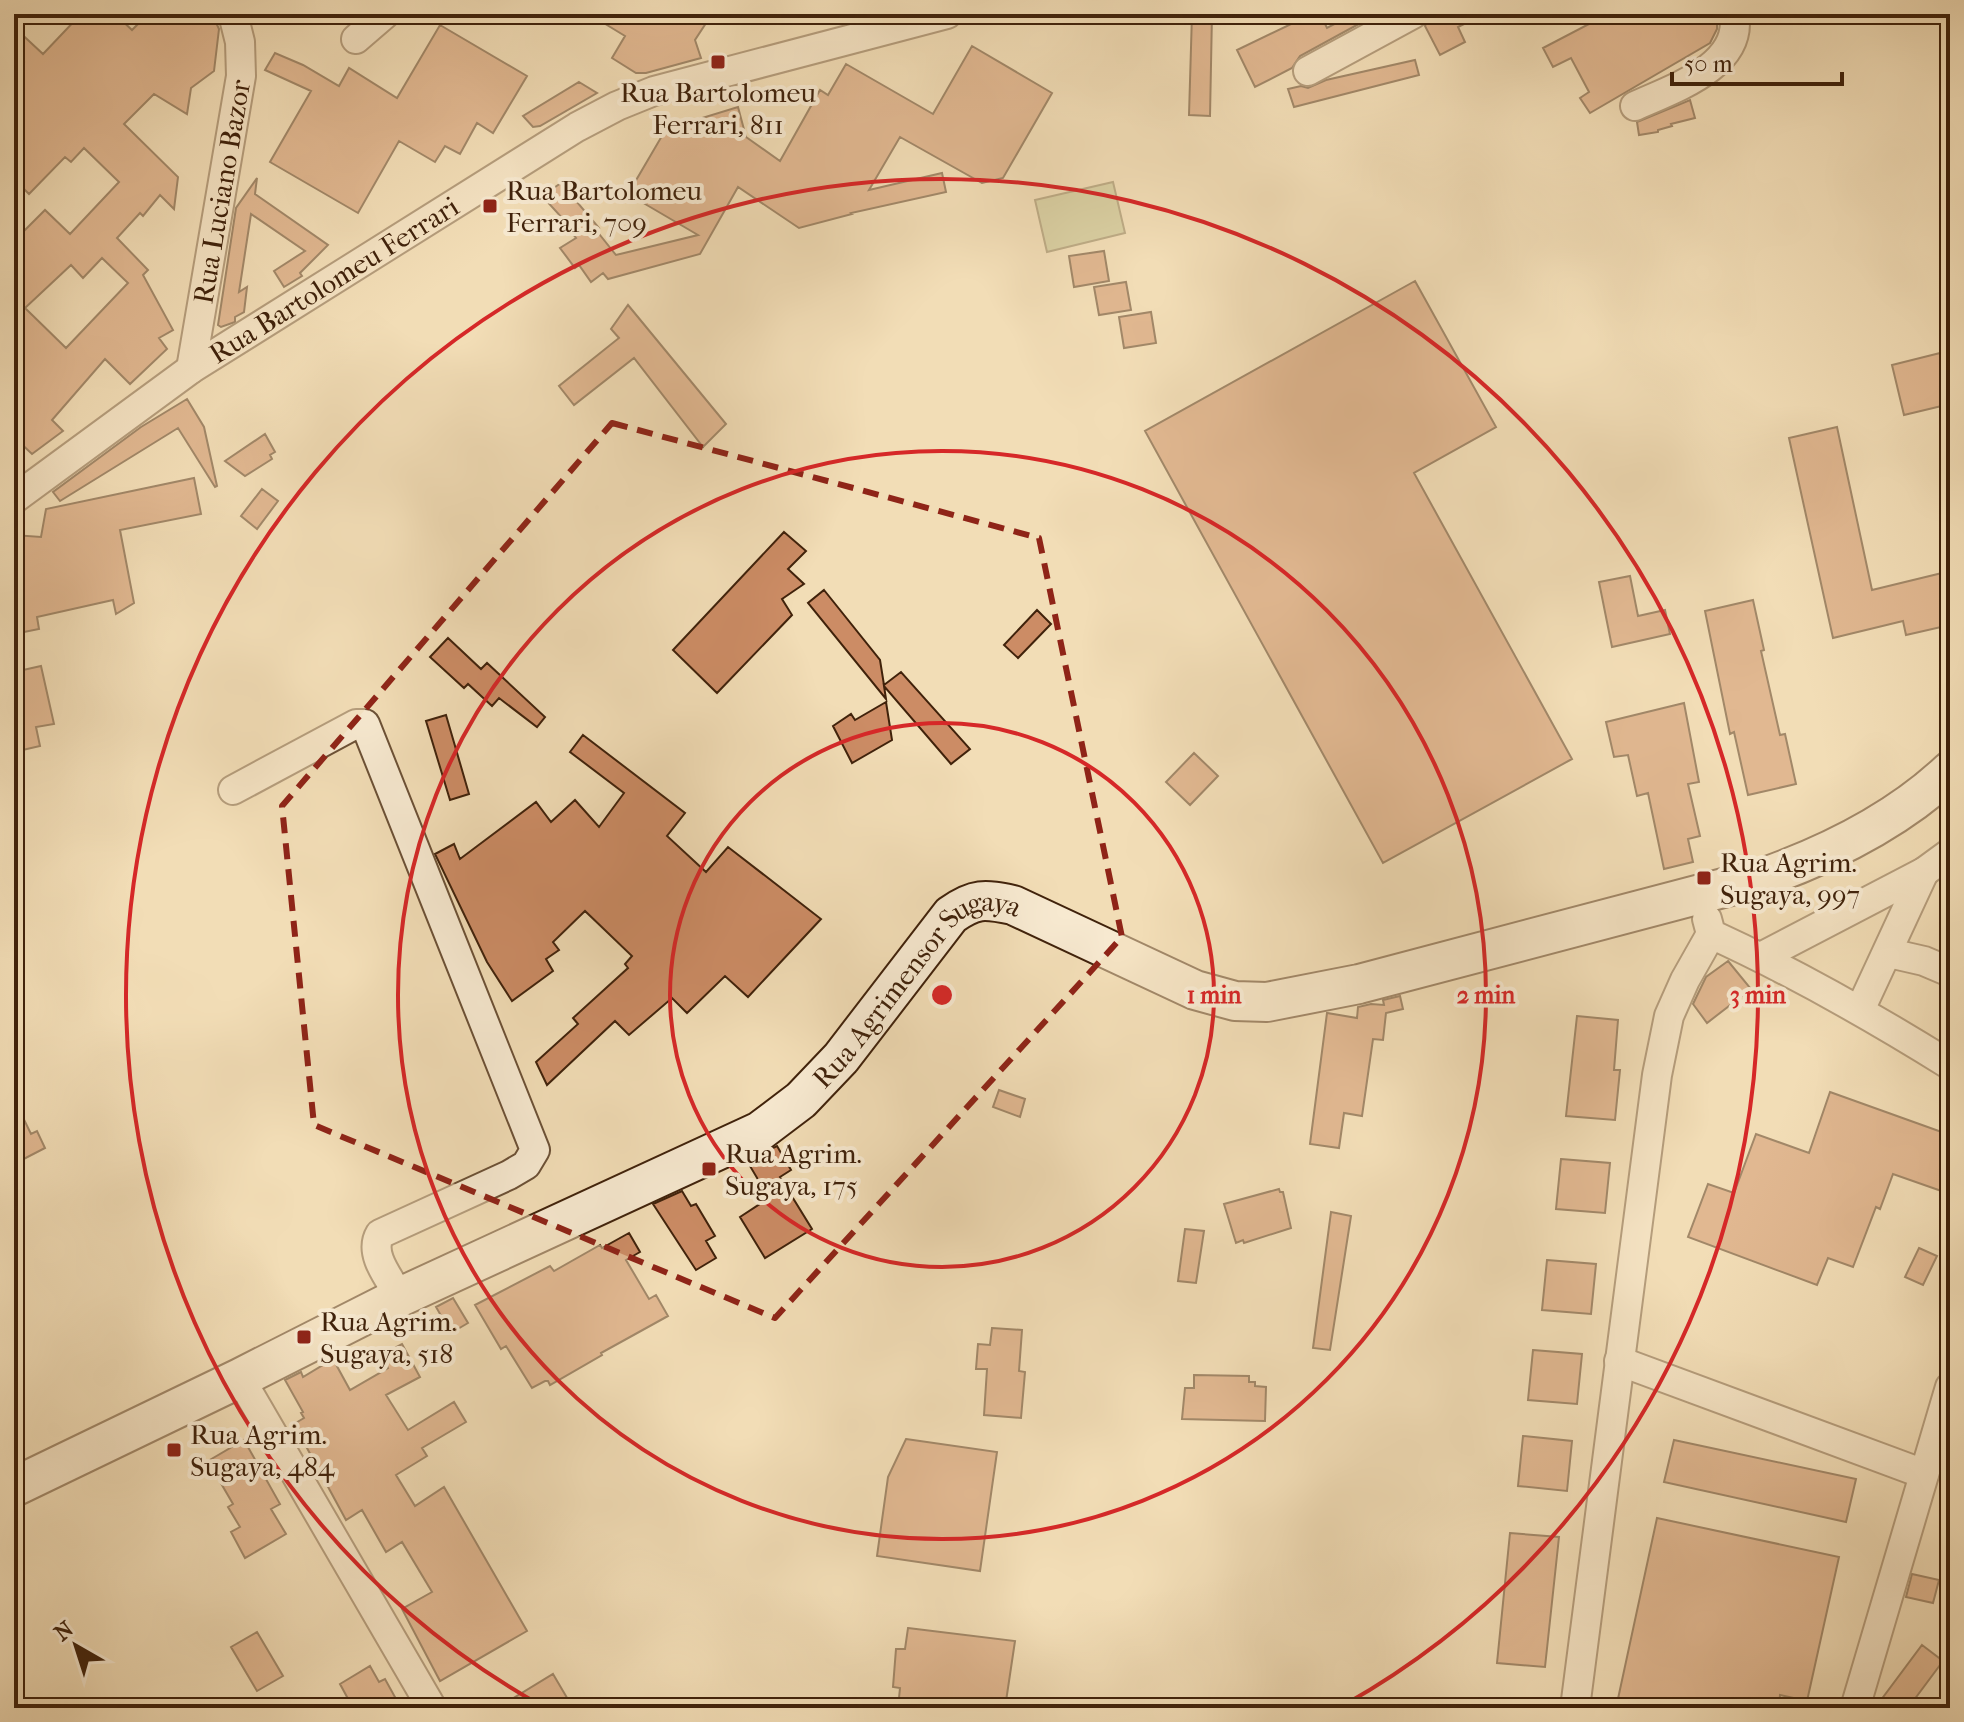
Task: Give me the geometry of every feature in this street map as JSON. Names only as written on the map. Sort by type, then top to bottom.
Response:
[{"type":"main road","name":"Rua Agrimensor Sugaya","points":[[14,1487],[400,1297],[760,1131],[801,1100],[841,1058],[951,915],[975,902],[984,899],[1013,905],[1195,990],[1235,1001],[1267,1002],[1705,914],[1765,877],[1811,860],[1855,838],[1926,794],[1950,771]]},
{"type":"street","name":"Rua Luciano Bazor","points":[[191,369],[241,76],[240,42],[233,14]]},
{"type":"street","points":[[356,39],[385,14]]},
{"type":"street","name":"Rua Bartolomeu Ferrari","points":[[14,499],[191,369],[577,127],[617,106],[654,91],[947,14]]},
{"type":"street","points":[[1308,71],[1413,14]]},
{"type":"street","points":[[1635,106],[1694,79],[1724,54],[1735,33],[1734,14]]},
{"type":"street","points":[[233,790],[356,724],[365,724],[535,1150],[526,1165],[509,1175],[380,1234],[375,1242],[376,1253],[400,1297]]},
{"type":"street","points":[[1761,957],[1924,872],[1950,853]]},
{"type":"street","points":[[1860,1010],[1924,872]]},
{"type":"street","points":[[1575,1708],[1657,1075],[1669,1016],[1685,980],[1705,914],[1761,957],[1860,1010],[1950,1065]]},
{"type":"street","points":[[1889,953],[1924,961],[1950,972]]},
{"type":"street","points":[[1619,1361],[1924,1474]]},
{"type":"street","points":[[240,1378],[432,1708]]},
{"type":"street","points":[[1855,1708],[1950,1387]]},
{"type":"highlighted area","points":[[612,423],[1039,538],[1122,937],[775,1318],[314,1125],[282,806]]},
{"type":"green space","points":[[1113,182],[1125,233],[1047,252],[1035,200]]},
{"type":"building","points":[[81,14],[115,14],[132,30],[148,14],[212,14],[219,29],[214,71],[191,88],[187,114],[154,94],[124,124],[178,177],[174,209],[160,195],[143,216],[140,213],[117,238],[148,270],[143,275],[173,330],[159,338],[167,349],[130,384],[105,359],[52,420],[63,431],[32,454],[14,437],[14,241],[45,210],[70,234],[119,182],[84,148],[71,162],[65,157],[29,194],[14,179],[14,72],[24,62],[14,51],[14,27],[43,54]],"holes":[[[102,258],[128,283],[66,348],[25,308],[71,265],[83,278]]]},
{"type":"building","points":[[589,14],[712,14],[695,40],[701,58],[636,73],[612,58],[625,36]]},
{"type":"building","points":[[1192,14],[1212,14],[1210,116],[1189,115]]},
{"type":"building","points":[[1312,14],[1320,14],[1327,28],[1354,14],[1377,14],[1300,56],[1292,68],[1255,87],[1237,50]]},
{"type":"building","points":[[1430,14],[1484,14],[1458,27],[1465,42],[1440,55],[1425,26]]},
{"type":"building","points":[[1608,14],[1717,14],[1717,29],[1710,43],[1590,113],[1580,98],[1589,92],[1571,58],[1553,67],[1543,48]]},
{"type":"building","points":[[440,25],[527,76],[493,133],[477,123],[460,154],[445,146],[435,162],[399,141],[358,213],[270,162],[311,91],[265,70],[275,53],[339,86],[349,68],[397,98]]},
{"type":"building","points":[[972,46],[1052,93],[1003,178],[982,183],[900,137],[869,190],[942,173],[946,192],[799,228],[738,187],[700,254],[608,279],[603,273],[591,282],[579,265],[575,268],[560,248],[576,238],[575,232],[542,196],[561,183],[599,228],[596,230],[616,255],[698,235],[628,194],[666,129],[738,107],[746,137],[780,161],[820,90],[828,95],[846,64],[933,114]]},
{"type":"building","points":[[1415,60],[1419,75],[1294,107],[1288,89],[1308,88],[1326,80]]},
{"type":"building","points":[[579,82],[597,93],[540,126],[533,127],[523,116]]},
{"type":"building","points":[[1690,100],[1695,118],[1671,124],[1658,132],[1639,135],[1637,122]]},
{"type":"building","points":[[257,178],[255,194],[328,245],[300,273],[302,276],[284,287],[274,271],[305,251],[251,214],[239,292],[247,287],[244,312],[235,317],[235,322],[221,327],[218,325],[236,208]]},
{"type":"building","points":[[1104,251],[1109,281],[1074,287],[1069,256]]},
{"type":"building","points":[[1415,281],[1496,427],[1414,473],[1572,759],[1383,863],[1145,431]]},
{"type":"building","points":[[1126,282],[1131,310],[1099,315],[1094,287]]},
{"type":"building","points":[[628,305],[726,424],[703,447],[634,358],[574,405],[559,386],[619,338],[611,329]]},
{"type":"building","points":[[1151,312],[1156,343],[1124,348],[1119,317]]},
{"type":"building","points":[[1940,353],[1950,404],[1904,415],[1892,365]]},
{"type":"building","points":[[187,399],[204,427],[217,486],[178,428],[60,501],[53,492],[141,427]]},
{"type":"building","points":[[1837,427],[1872,590],[1942,573],[1950,607],[1950,625],[1906,635],[1903,621],[1833,638],[1789,438]]},
{"type":"building","points":[[265,434],[275,452],[270,455],[272,459],[245,476],[225,461]]},
{"type":"building","points":[[194,478],[201,514],[120,530],[134,603],[116,614],[113,600],[37,617],[39,629],[14,634],[14,535],[41,537],[46,509]]},
{"type":"building","points":[[262,489],[278,501],[257,529],[241,516]]},
{"type":"building","points":[[784,532],[806,551],[788,569],[804,584],[782,599],[792,615],[717,693],[673,650]]},
{"type":"building","points":[[1630,576],[1638,616],[1665,610],[1670,634],[1612,647],[1599,582]]},
{"type":"building","points":[[824,590],[880,660],[884,685],[901,672],[970,749],[951,764],[884,686],[886,699],[808,603]]},
{"type":"building","points":[[1753,600],[1780,735],[1785,734],[1796,784],[1748,795],[1734,732],[1730,734],[1705,611]]},
{"type":"building","points":[[1037,610],[1051,624],[1018,658],[1004,645]]},
{"type":"building","points":[[448,638],[481,669],[487,663],[545,717],[537,727],[499,698],[492,706],[468,684],[464,688],[430,657]]},
{"type":"building","points":[[41,666],[54,724],[36,727],[40,746],[14,752],[14,672]]},
{"type":"building","points":[[886,702],[892,740],[852,763],[833,726],[851,714],[855,720]]},
{"type":"building","points":[[1684,703],[1699,782],[1688,784],[1700,836],[1688,839],[1693,862],[1664,869],[1648,793],[1637,796],[1628,755],[1614,757],[1606,722]]},
{"type":"building","points":[[446,715],[469,794],[450,800],[426,721]]},
{"type":"building","points":[[583,735],[685,813],[667,836],[706,872],[728,847],[821,919],[748,997],[725,976],[687,1013],[672,998],[629,1035],[615,1021],[547,1085],[536,1062],[578,1024],[573,1018],[628,968],[625,964],[632,956],[585,911],[553,942],[559,950],[546,959],[553,971],[512,1001],[487,962],[435,854],[454,844],[460,859],[536,802],[551,822],[575,800],[599,827],[624,793],[570,752]]},
{"type":"building","points":[[1194,753],[1218,776],[1190,805],[1166,782]]},
{"type":"building","points":[[1728,961],[1751,989],[1707,1023],[1693,1004],[1706,977]]},
{"type":"building","points":[[1400,996],[1403,1009],[1386,1013],[1383,1040],[1373,1039],[1362,1116],[1344,1113],[1339,1148],[1310,1144],[1327,1013],[1357,1018],[1358,1007],[1384,1005],[1383,1000]]},
{"type":"building","points":[[1577,1016],[1618,1020],[1614,1070],[1620,1070],[1615,1120],[1566,1116]]},
{"type":"building","points":[[999,1090],[1025,1099],[1020,1117],[993,1107]]},
{"type":"building","points":[[1830,1092],[1950,1135],[1950,1194],[1893,1174],[1880,1209],[1876,1207],[1853,1267],[1828,1258],[1817,1285],[1688,1237],[1708,1184],[1734,1193],[1756,1134],[1809,1153]]},
{"type":"building","points":[[14,1099],[31,1134],[37,1131],[45,1148],[14,1164]]},
{"type":"building","points":[[777,1146],[791,1170],[780,1177],[812,1229],[765,1258],[740,1217],[769,1198],[747,1161]]},
{"type":"building","points":[[1561,1159],[1610,1163],[1605,1213],[1556,1209]]},
{"type":"building","points":[[1279,1189],[1283,1192],[1291,1228],[1236,1243],[1224,1204]]},
{"type":"building","points":[[682,1191],[691,1206],[696,1204],[715,1236],[706,1241],[716,1258],[696,1270],[653,1204]]},
{"type":"building","points":[[1331,1212],[1351,1216],[1330,1350],[1313,1348]]},
{"type":"building","points":[[1185,1229],[1204,1231],[1196,1283],[1178,1281]]},
{"type":"building","points":[[629,1233],[640,1252],[626,1260],[649,1299],[656,1295],[668,1316],[550,1385],[545,1381],[532,1388],[506,1346],[501,1349],[475,1305],[550,1266],[554,1271],[600,1245],[602,1248]]},
{"type":"building","points":[[1919,1248],[1937,1256],[1923,1285],[1905,1277]]},
{"type":"building","points":[[1547,1260],[1596,1264],[1591,1314],[1542,1310]]},
{"type":"building","points":[[453,1298],[468,1323],[451,1333],[436,1307]]},
{"type":"building","points":[[992,1328],[1022,1330],[1019,1371],[1025,1372],[1021,1418],[984,1415],[987,1369],[976,1369],[978,1344],[990,1345]]},
{"type":"building","points":[[402,1344],[420,1377],[386,1395],[408,1430],[454,1402],[466,1422],[422,1448],[427,1456],[396,1475],[415,1506],[444,1487],[527,1631],[440,1681],[402,1609],[432,1592],[402,1542],[386,1552],[362,1510],[346,1520],[294,1424],[304,1418],[303,1412],[285,1380],[301,1372],[303,1377],[333,1359],[350,1390],[388,1368],[381,1355]]},
{"type":"building","points":[[1533,1350],[1582,1354],[1577,1404],[1528,1400]]},
{"type":"building","points":[[1194,1375],[1249,1376],[1249,1382],[1255,1382],[1255,1386],[1266,1387],[1265,1421],[1182,1419],[1185,1388],[1194,1388]]},
{"type":"building","points":[[1523,1436],[1572,1441],[1567,1491],[1518,1486]]},
{"type":"building","points":[[906,1439],[997,1452],[980,1571],[877,1556],[888,1477]]},
{"type":"building","points":[[244,1440],[280,1504],[271,1509],[286,1534],[245,1558],[231,1532],[240,1527],[228,1507],[233,1504],[208,1461]]},
{"type":"building","points":[[1674,1440],[1856,1479],[1846,1522],[1664,1482]]},
{"type":"building","points":[[1657,1518],[1839,1557],[1807,1701],[1780,1695],[1779,1708],[1616,1708]]},
{"type":"building","points":[[1510,1533],[1559,1537],[1545,1667],[1497,1663]]},
{"type":"building","points":[[1912,1574],[1939,1580],[1933,1603],[1906,1597]]},
{"type":"building","points":[[908,1628],[1015,1641],[1005,1708],[898,1708],[900,1688],[893,1687],[896,1649],[905,1649]]},
{"type":"building","points":[[257,1632],[283,1676],[257,1691],[231,1647]]},
{"type":"building","points":[[1922,1645],[1943,1661],[1908,1708],[1875,1708]]},
{"type":"building","points":[[370,1666],[379,1682],[385,1679],[401,1708],[353,1708],[340,1684]]},
{"type":"building","points":[[553,1674],[573,1708],[497,1708]]},
{"type":"place","name":"Rua Bartolomeu Ferrari, 811","points":[[718,62]]},
{"type":"place","name":"Rua Bartolomeu Ferrari, 709","points":[[490,206]]},
{"type":"place","name":"Rua Agrim. Sugaya, 997","points":[[1704,878]]},
{"type":"place","name":"Rua Agrim. Sugaya, 175","points":[[709,1169]]},
{"type":"place","name":"Rua Agrim. Sugaya, 518","points":[[304,1337]]},
{"type":"place","name":"Rua Agrim. Sugaya, 484","points":[[174,1450]]}]
